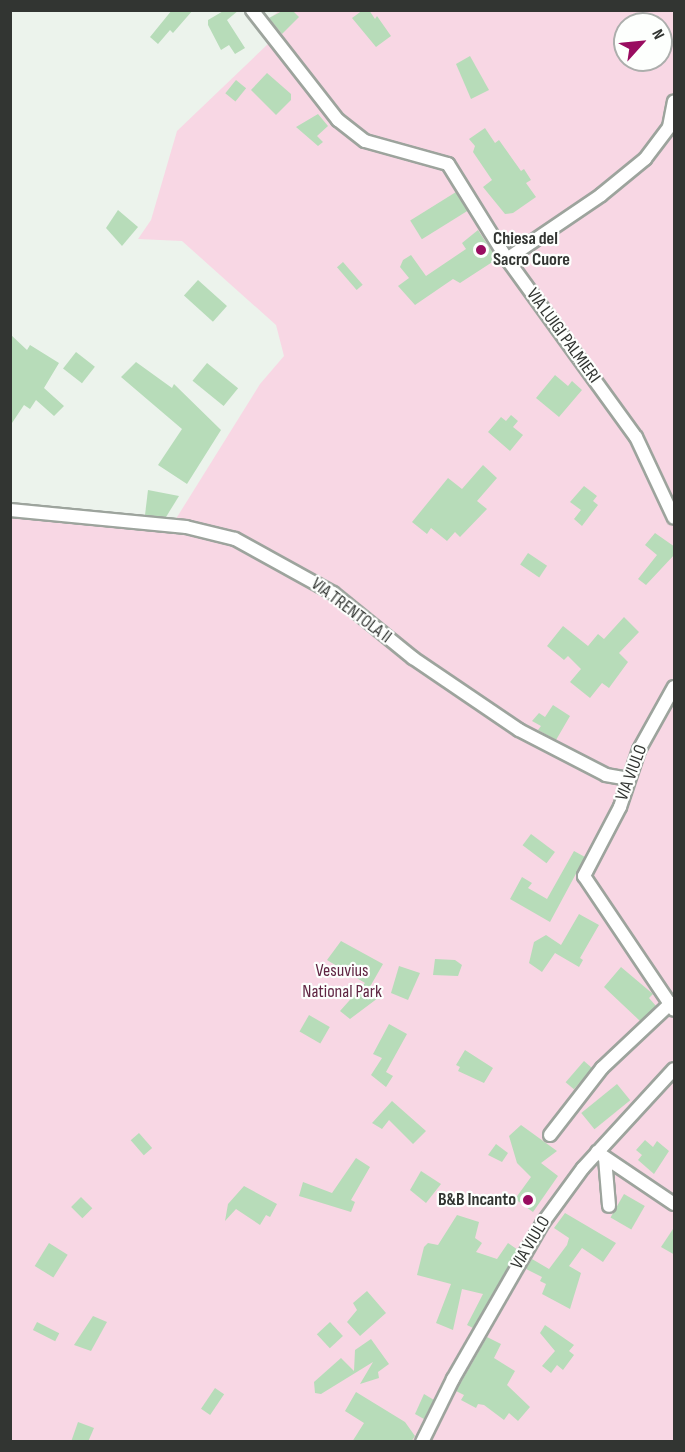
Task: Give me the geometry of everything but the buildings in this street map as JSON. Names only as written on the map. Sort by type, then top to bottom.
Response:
[{"type":"street","name":"VIA LUIGI PALMIERI","points":[[252,10],[338,120],[365,141],[448,164],[507,259],[636,437],[675,518]]},
{"type":"street","points":[[507,259],[601,195],[645,159],[669,127],[675,101]]},
{"type":"street","name":"VIA TRENTOLA II","points":[[10,510],[186,527],[235,539],[333,593],[413,658],[519,730],[606,775],[629,779]]},
{"type":"street","name":"VIA VIULO","points":[[673,1006],[584,876],[620,807],[639,750],[675,687]]},
{"type":"street","points":[[550,1135],[602,1068],[673,1006]]},
{"type":"street","name":"VIA VIULO","points":[[422,1442],[453,1379],[530,1244],[601,1155],[675,1069]]},
{"type":"street","points":[[601,1155],[675,1204]]},
{"type":"street","points":[[601,1155],[609,1206]]},
{"type":"green space","name":"Vesuvius National Park","points":[[279,11],[674,11],[674,1441],[11,1442],[11,517],[15,506],[174,522],[260,384],[284,356],[276,325],[182,241],[138,239],[151,220],[177,131],[269,43],[266,21]]},
{"type":"place","name":"Chiesa del Sacro Cuore","points":[[481,250]]},
{"type":"place","name":"B&B Incanto","points":[[528,1200]]}]
